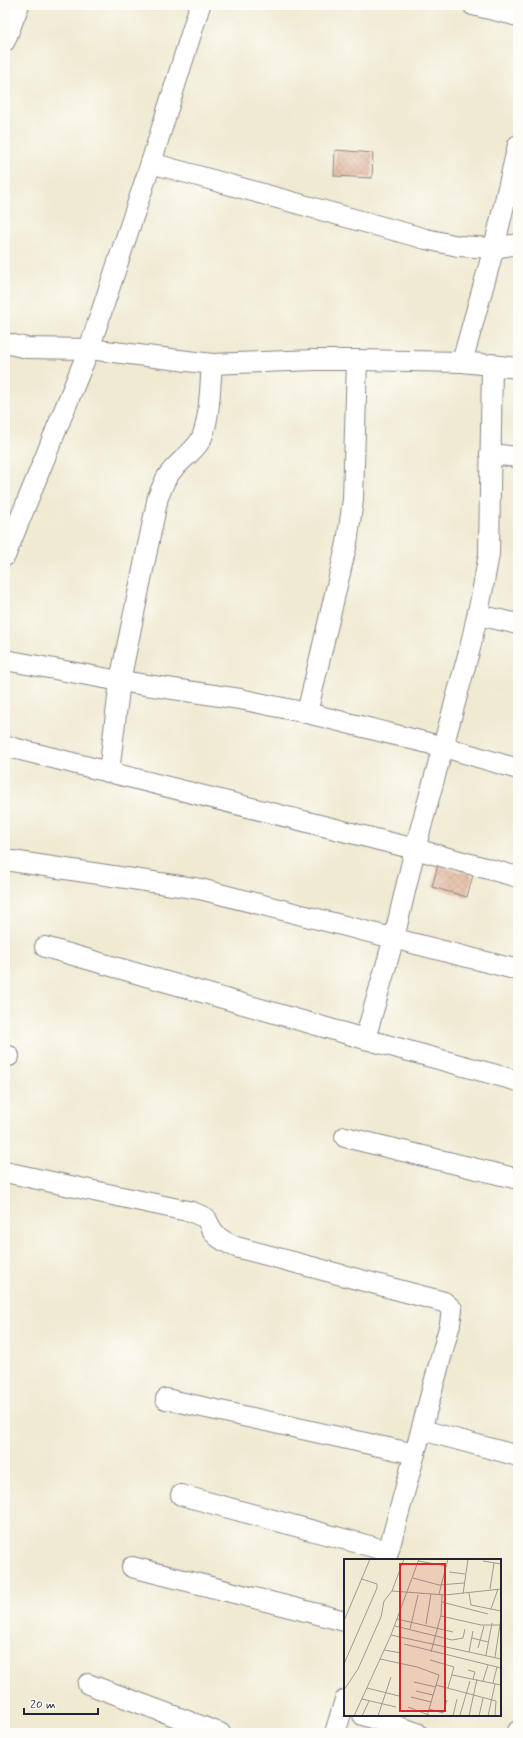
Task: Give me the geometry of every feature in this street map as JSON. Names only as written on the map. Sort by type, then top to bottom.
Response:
[{"type":"street","points":[[5,41],[19,5]]},
{"type":"street","points":[[5,556],[89,349],[151,163],[200,5]]},
{"type":"street","points":[[473,5],[518,16]]},
{"type":"street","points":[[462,362],[494,248],[518,145]]},
{"type":"street","points":[[151,163],[426,239],[458,246],[494,248],[518,244]]},
{"type":"street","points":[[5,342],[27,348],[89,349],[212,364],[357,360],[462,362],[492,364],[518,368]]},
{"type":"street","points":[[307,713],[347,543],[350,522],[353,500],[357,360]]},
{"type":"street","points":[[109,772],[120,681],[158,497],[166,478],[177,465],[191,453],[201,439],[206,420],[212,364]]},
{"type":"street","points":[[365,1039],[394,938],[415,849],[444,747],[478,615],[489,554],[492,364]]},
{"type":"street","points":[[490,454],[518,457]]},
{"type":"street","points":[[478,615],[518,624]]},
{"type":"street","points":[[5,660],[120,681],[240,699],[307,713],[444,747],[518,769]]},
{"type":"street","points":[[5,746],[415,849],[518,877]]},
{"type":"street","points":[[5,860],[200,889],[518,970]]},
{"type":"street","points":[[45,947],[365,1039],[518,1081]]},
{"type":"street","points":[[344,1137],[518,1179]]},
{"type":"street","points":[[5,1172],[192,1212],[206,1218],[212,1230],[220,1240],[236,1247],[444,1302],[452,1309],[450,1324],[387,1556],[181,1495]]},
{"type":"street","points":[[166,1399],[415,1454]]},
{"type":"street","points":[[422,1430],[518,1456]]},
{"type":"street","points":[[132,1567],[344,1622]]},
{"type":"street","points":[[88,1684],[220,1733]]},
{"type":"street","points":[[335,1733],[344,1706]]},
{"type":"street","points":[[366,1716],[417,1733]]},
{"type":"building","points":[[335,150],[373,153],[372,178],[334,176]]},
{"type":"building","points":[[438,865],[473,875],[467,897],[432,887]]}]
